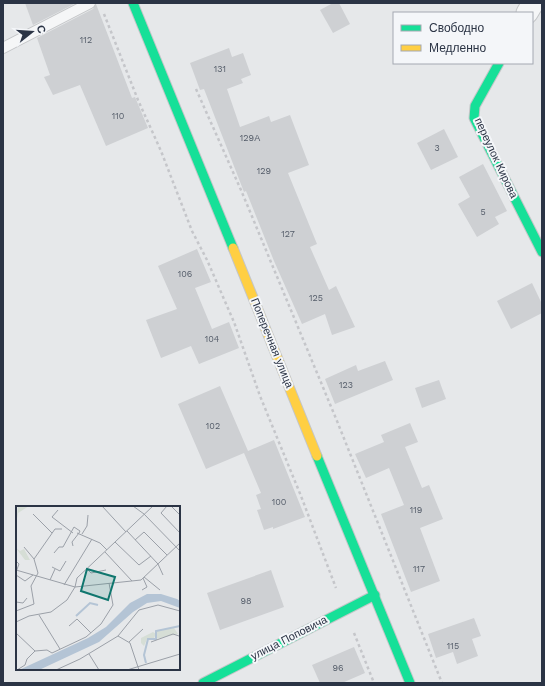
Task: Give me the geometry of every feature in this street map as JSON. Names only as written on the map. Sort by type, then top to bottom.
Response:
[{"type":"main road","name":"Поперечная улица","points":[[133,3],[410,683]]},
{"type":"main road","name":"переулок Кирова","points":[[497,64],[475,106],[474,118],[542,252]]},
{"type":"main road","name":"улица Поповича","points":[[203,683],[375,595]]},
{"type":"street","points":[[528,12],[532,3]]},
{"type":"lane","points":[[3,48],[90,3]]},
{"type":"path","points":[[101,9],[138,100],[161,151],[192,231],[207,260],[234,322],[260,396],[374,683]]},
{"type":"path","points":[[194,82],[241,190],[334,413],[442,683]]},
{"type":"building","points":[[25,3],[76,3],[33,25]]},
{"type":"building","points":[[333,3],[339,3],[350,24],[333,33],[320,10]]},
{"type":"building","points":[[96,4],[132,98],[135,97],[148,128],[106,146],[80,85],[53,95],[44,77],[50,75],[37,38],[93,9]]},
{"type":"building","points":[[229,48],[232,57],[243,53],[251,75],[241,79],[243,83],[227,89],[240,127],[269,116],[271,122],[290,115],[309,165],[288,173],[317,244],[310,247],[329,290],[336,286],[355,327],[332,335],[325,314],[302,324],[274,261],[246,191],[244,192],[204,89],[200,90],[190,63]]},
{"type":"building","points":[[444,129],[458,157],[431,170],[417,143]]},
{"type":"building","points":[[483,164],[507,211],[495,217],[499,224],[477,237],[458,204],[470,197],[459,177]]},
{"type":"building","points":[[197,249],[211,282],[195,288],[212,329],[229,322],[239,348],[199,364],[191,346],[161,358],[146,320],[177,309],[158,266]]},
{"type":"building","points":[[532,283],[542,304],[542,313],[511,329],[497,301]]},
{"type":"building","points":[[385,361],[393,380],[335,404],[325,379],[356,365],[358,371]]},
{"type":"building","points":[[439,380],[446,399],[422,408],[415,388]]},
{"type":"building","points":[[220,386],[248,451],[274,440],[305,517],[273,529],[273,527],[264,530],[257,510],[261,509],[256,495],[261,493],[244,453],[206,469],[178,404]]},
{"type":"building","points":[[410,423],[418,442],[405,447],[422,488],[429,485],[443,519],[420,528],[440,581],[411,592],[381,514],[404,505],[389,468],[366,478],[355,454],[384,442],[381,435]]},
{"type":"building","points":[[271,570],[284,607],[220,630],[207,593]]},
{"type":"building","points":[[474,618],[481,636],[472,639],[478,656],[457,664],[453,652],[436,658],[428,634]]},
{"type":"building","points":[[354,647],[365,673],[342,683],[320,683],[312,665]]},
{"type":"traffic: fast","points":[[133,3],[233,248]]},
{"type":"traffic: fast","points":[[498,64],[475,106],[474,118],[542,252]]},
{"type":"traffic: fast","points":[[317,456],[410,683]]},
{"type":"traffic: fast","points":[[203,683],[375,595]]},
{"type":"traffic: slow","points":[[233,248],[317,456]]}]
